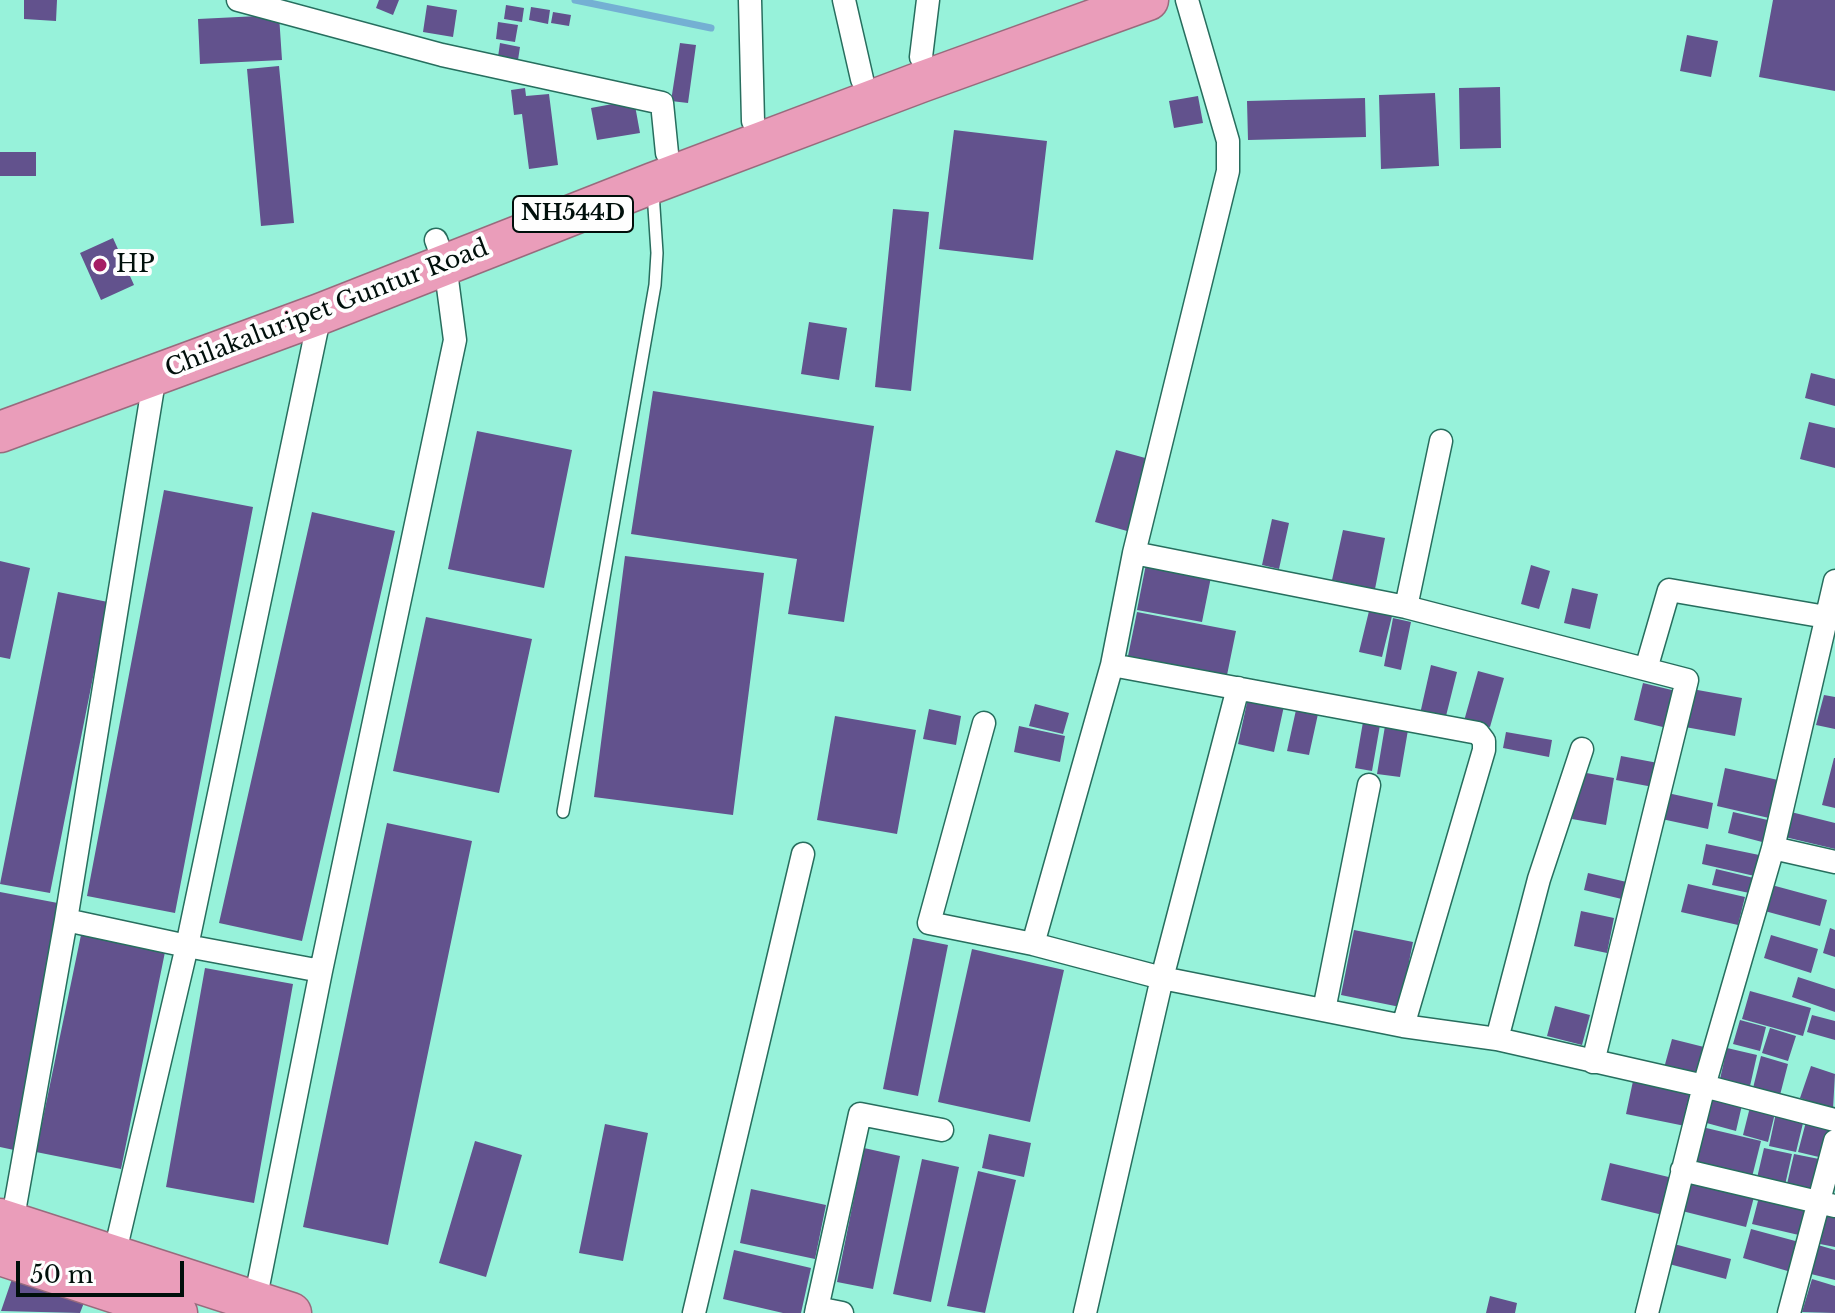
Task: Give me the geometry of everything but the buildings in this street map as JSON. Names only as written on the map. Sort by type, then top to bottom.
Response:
[{"type":"highway","name":"Chilakaluripet Guntur Road","points":[[660,168],[753,121],[1072,0]]},
{"type":"highway","name":"Chilakaluripet Guntur Road","points":[[0,406],[441,252],[660,168],[1148,0]]},
{"type":"highway","name":"Chilakaluripet Guntur Road","points":[[0,432],[320,314],[441,252]]},
{"type":"highway","points":[[4,1232],[102,1285],[177,1313]]},
{"type":"highway","points":[[102,1285],[273,1307]]},
{"type":"street","points":[[238,0],[442,55],[662,103],[660,168]]},
{"type":"street","points":[[750,0],[753,121]]},
{"type":"street","points":[[844,0],[862,79]]},
{"type":"street","points":[[921,57],[928,0]]},
{"type":"street","points":[[1033,944],[1112,665],[1134,553],[1228,171],[1228,141],[1187,0]]},
{"type":"street","points":[[273,1307],[321,971],[455,340],[441,252]]},
{"type":"street","points":[[102,1285],[187,946],[320,314]]},
{"type":"street","points":[[4,1232],[66,920],[155,375]]},
{"type":"street","points":[[1406,607],[1441,441]]},
{"type":"street","points":[[1134,553],[1406,607],[1687,680],[1593,1062]]},
{"type":"street","points":[[1647,1313],[1704,1086],[1773,848],[1835,581]]},
{"type":"street","points":[[1646,669],[1669,590],[1826,617]]},
{"type":"street","points":[[1112,665],[1478,733],[1484,741],[1484,750],[1403,1026]]},
{"type":"street","points":[[1085,1313],[1162,978],[1238,688]]},
{"type":"street","points":[[984,723],[929,923],[1033,944],[1162,978],[1403,1026],[1497,1039],[1704,1086],[1835,1120]]},
{"type":"street","points":[[1497,1039],[1539,879],[1582,749]]},
{"type":"street","points":[[1324,1010],[1369,785]]},
{"type":"street","points":[[1773,848],[1835,862]]},
{"type":"street","points":[[694,1313],[803,854]]},
{"type":"street","points":[[66,920],[321,971]]},
{"type":"street","points":[[842,1313],[817,1310],[860,1114],[942,1130]]},
{"type":"street","points":[[1789,1313],[1827,1204],[1835,1141]]},
{"type":"street","points":[[1682,1170],[1827,1204]]},
{"type":"lane","points":[[563,812],[655,285],[660,168]]},
{"type":"waterway","points":[[575,0],[711,28]]},
{"type":"place","name":"HP","points":[[100,265]]}]
